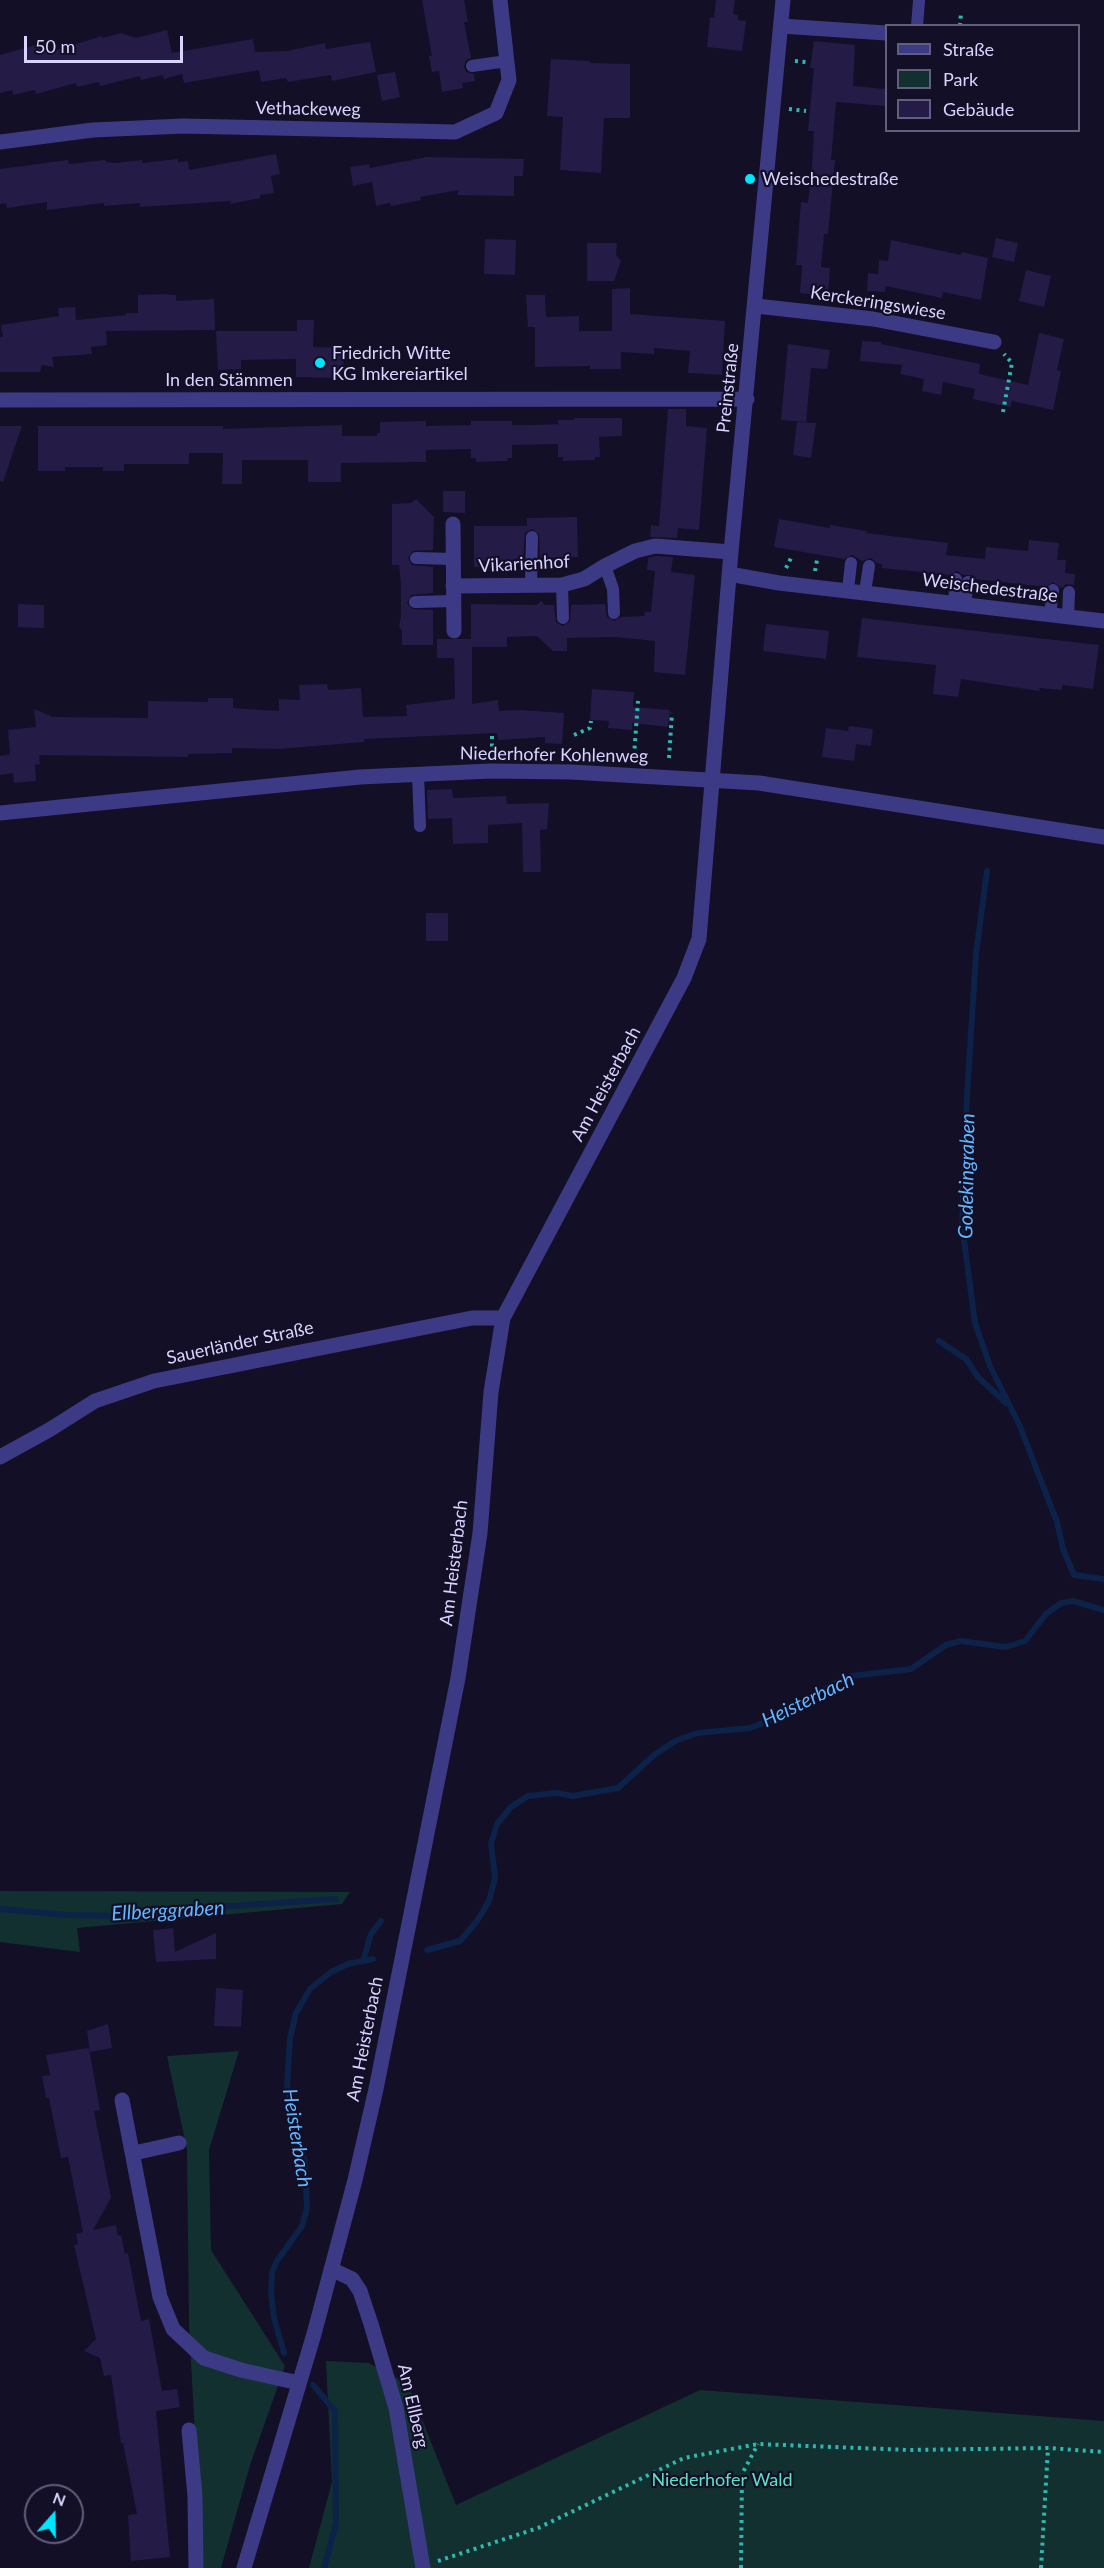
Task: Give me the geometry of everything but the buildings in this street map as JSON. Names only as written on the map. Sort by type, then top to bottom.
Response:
[{"type":"street","name":"Vethackeweg","points":[[0,142],[93,130],[183,126],[455,132],[496,112],[509,80],[500,0]]},
{"type":"street","name":"Preinstraße","points":[[713,780],[729,574],[783,0]]},
{"type":"street","points":[[781,26],[885,33]]},
{"type":"street","name":"Kerckeringswiese","points":[[756,306],[873,319],[994,342]]},
{"type":"street","name":"In den Stämmen","points":[[0,400],[747,399]]},
{"type":"street","name":"Vikarienhof","points":[[453,524],[454,631]]},
{"type":"street","name":"Vikarienhof","points":[[454,594],[531,585],[562,585],[584,579],[635,551],[655,546],[731,552]]},
{"type":"street","name":"Weischedestraße","points":[[729,574],[1104,621]]},
{"type":"street","name":"Niederhofer Kohlenweg","points":[[0,813],[418,774],[571,772],[759,783],[1104,837]]},
{"type":"street","name":"Am Heisterbach","points":[[244,2568],[331,2269],[376,2089],[458,1678],[480,1533],[491,1392],[503,1318],[684,978],[699,939],[713,780]]},
{"type":"street","name":"Sauerländer Straße","points":[[0,1456],[49,1430],[95,1401],[154,1381],[472,1318],[503,1318]]},
{"type":"street","points":[[122,2100],[134,2152],[160,2297],[172,2329],[204,2358],[241,2370],[299,2383]]},
{"type":"street","points":[[134,2152],[179,2143]]},
{"type":"street","name":"Am Ellberg","points":[[331,2269],[352,2279],[360,2291],[371,2324],[396,2408],[423,2567]]},
{"type":"street","points":[[189,2430],[195,2496],[196,2568]]},
{"type":"lane","points":[[917,24],[919,2]]},
{"type":"lane","points":[[472,66],[507,61]]},
{"type":"lane","points":[[531,585],[532,537]]},
{"type":"lane","points":[[416,558],[453,559]]},
{"type":"lane","points":[[848,590],[851,563]]},
{"type":"lane","points":[[604,566],[613,589],[614,613]]},
{"type":"lane","points":[[865,592],[869,566]]},
{"type":"lane","points":[[960,604],[962,580]]},
{"type":"lane","points":[[562,585],[563,618]]},
{"type":"lane","points":[[1050,615],[1053,590]]},
{"type":"lane","points":[[1068,617],[1070,592]]},
{"type":"lane","points":[[414,602],[454,594]]},
{"type":"lane","points":[[418,774],[420,826]]},
{"type":"path","points":[[960,24],[961,12]]},
{"type":"path","points":[[994,342],[1012,363],[1003,412]]},
{"type":"path","points":[[634,756],[638,701]]},
{"type":"path","points":[[669,758],[672,712]]},
{"type":"path","points":[[574,735],[590,728],[591,721]]},
{"type":"path","points":[[492,736],[492,752]]},
{"type":"path","points":[[423,2567],[538,2528],[684,2458],[758,2444],[909,2450],[1048,2448],[1104,2452]]},
{"type":"path","points":[[741,2568],[742,2474],[758,2444]]},
{"type":"path","points":[[1041,2568],[1048,2448]]},
{"type":"green space","points":[[0,1891],[350,1892],[342,1904],[77,1928],[80,1952],[0,1942]]},
{"type":"green space","points":[[239,2051],[209,2150],[211,2250],[285,2366],[250,2465],[221,2568],[202,2568],[189,2324],[187,2150],[167,2056]]},
{"type":"green space","name":"Niederhofer Wald","points":[[326,2361],[369,2363],[408,2384],[456,2505],[700,2390],[1104,2421],[1104,2568],[309,2568],[332,2482]]},
{"type":"waterway","name":"Godekingraben","points":[[987,871],[976,954],[962,1225],[975,1323],[990,1366],[1019,1424],[1057,1522],[1063,1549],[1074,1575],[1104,1579]]},
{"type":"waterway","points":[[939,1341],[966,1359],[978,1377],[1006,1403]]},
{"type":"waterway","name":"Heisterbach","points":[[427,1950],[460,1941],[477,1921],[489,1901],[495,1878],[491,1844],[497,1824],[511,1807],[528,1796],[556,1793],[573,1796],[618,1788],[654,1755],[677,1740],[698,1733],[750,1728],[781,1716],[831,1685],[851,1676],[911,1669],[946,1645],[961,1641],[1006,1647],[1025,1641],[1046,1614],[1061,1603],[1073,1601],[1104,1610]]},
{"type":"waterway","name":"Ellberggraben","points":[[0,1909],[67,1915],[123,1916],[187,1909],[336,1899]]},
{"type":"waterway","name":"Ellberggraben","points":[[363,1961],[371,1934],[381,1921]]},
{"type":"waterway","name":"Heisterbach","points":[[284,2353],[274,2318],[271,2292],[272,2272],[277,2261],[302,2226],[307,2208],[305,2162],[287,2085],[290,2038],[296,2013],[310,1989],[331,1972],[348,1964],[373,1959]]},
{"type":"waterway","name":"Heisterbach","points":[[313,2385],[335,2411],[336,2523],[324,2568]]},
{"type":"place","name":"Weischedestraße","points":[[750,179]]},
{"type":"place","name":"Friedrich Witte KG Imkereiartikel","points":[[320,363]]}]
